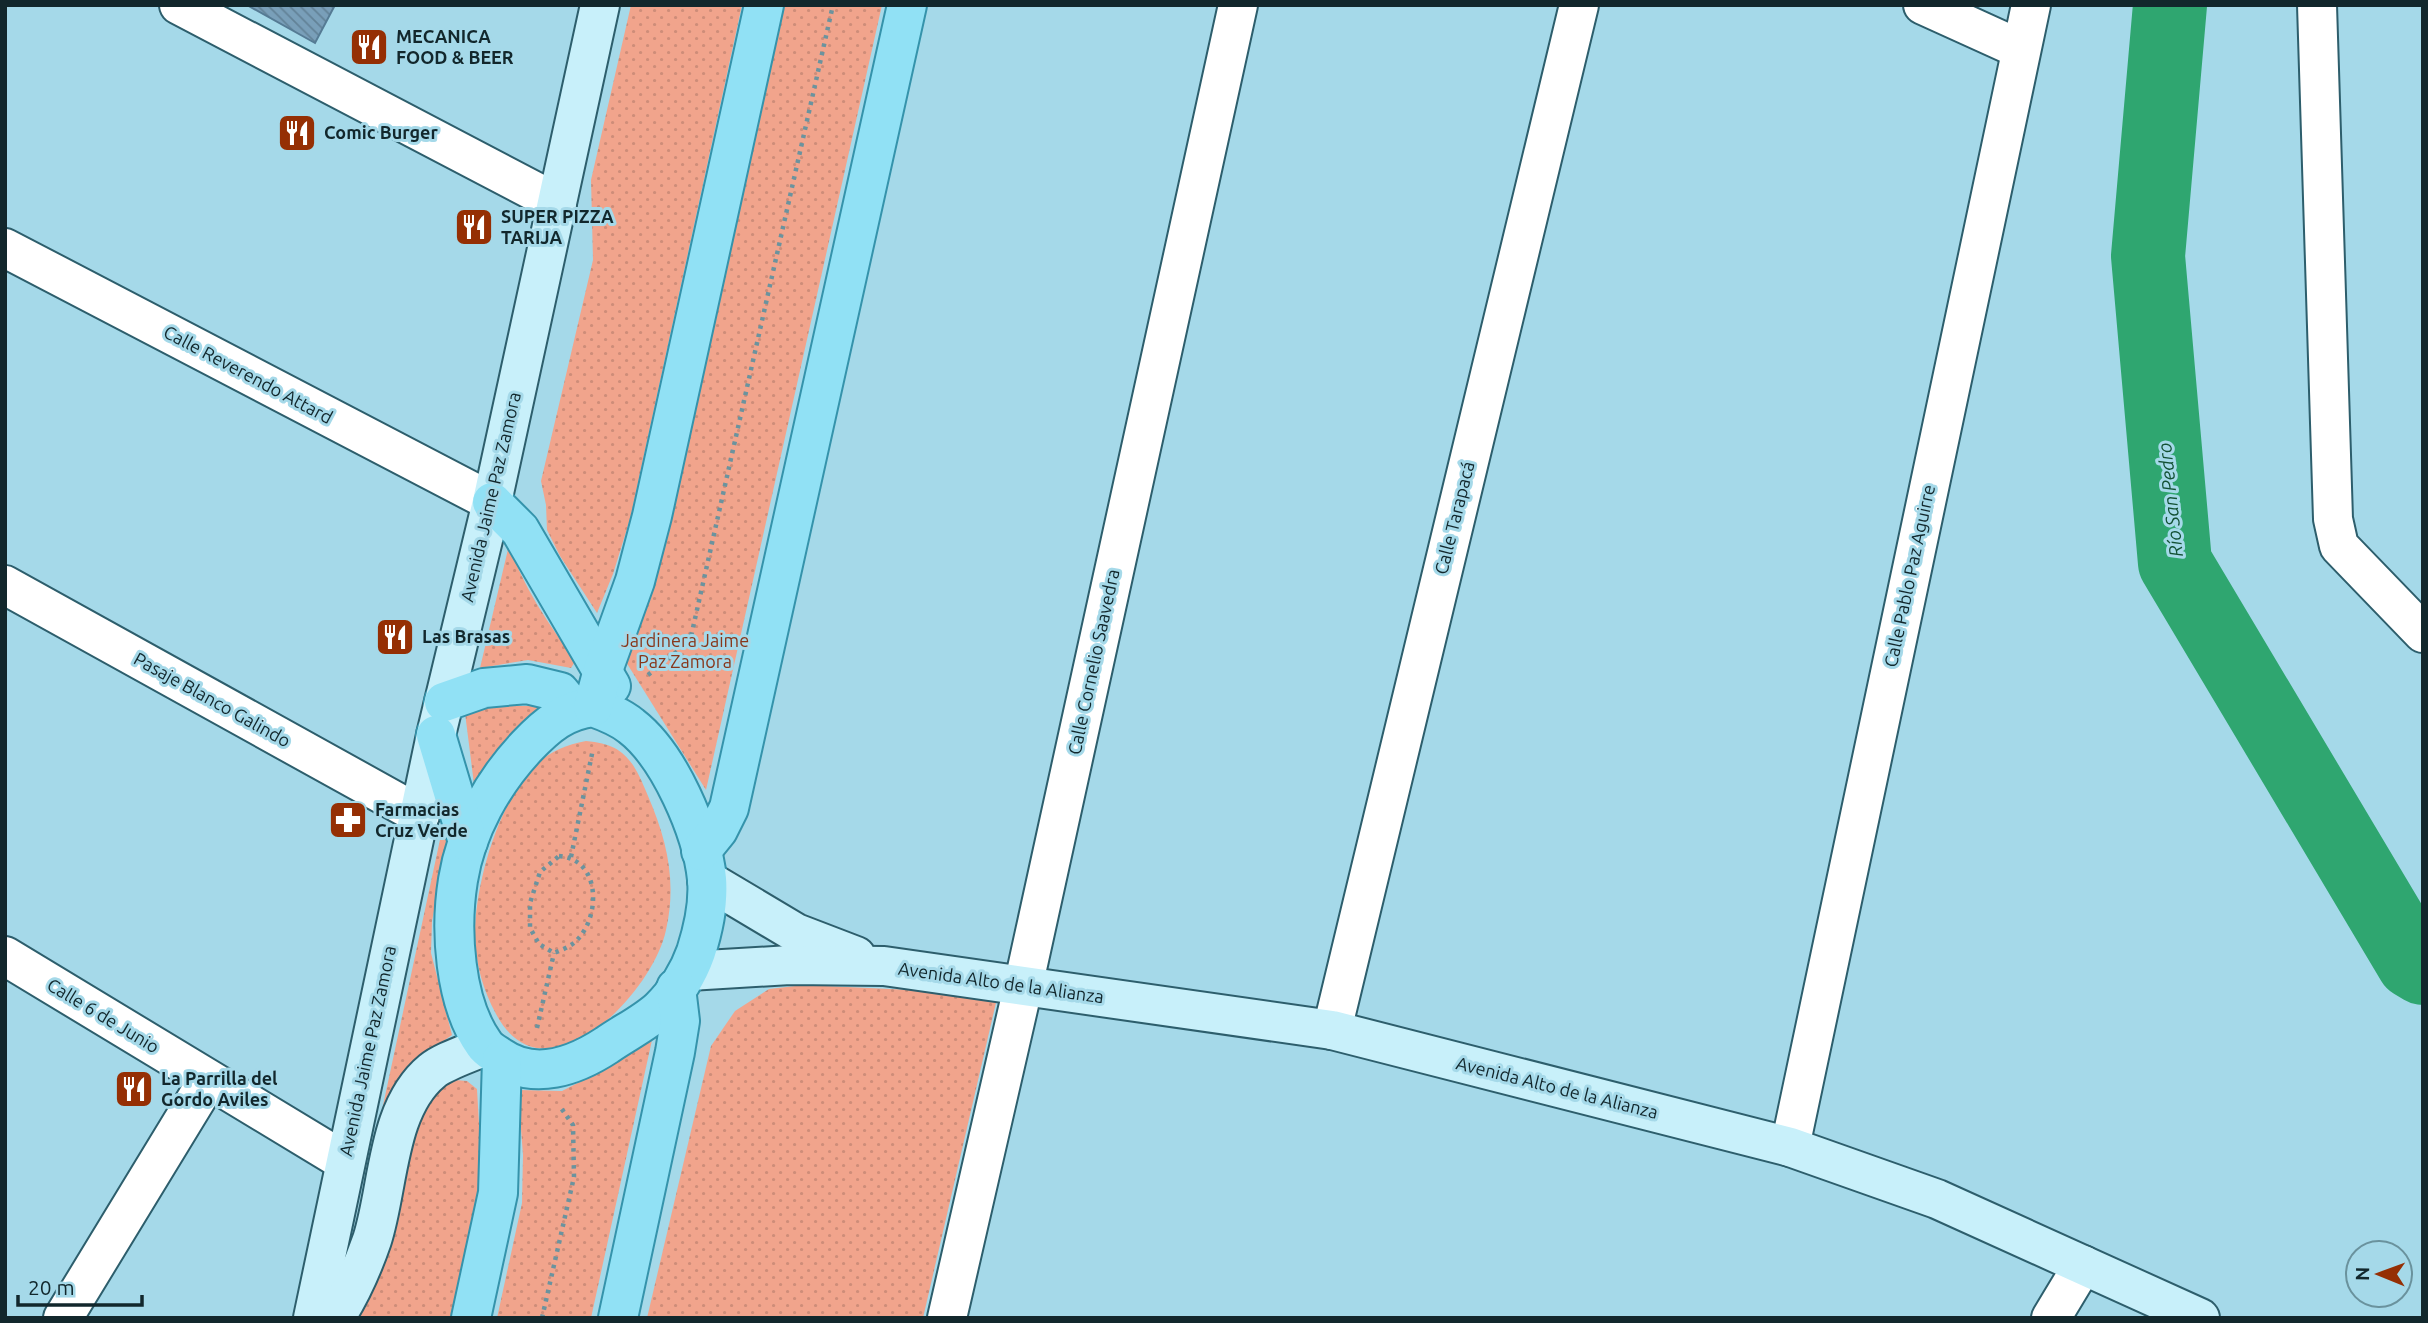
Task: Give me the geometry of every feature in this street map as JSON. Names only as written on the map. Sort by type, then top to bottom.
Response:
[{"type":"main road","name":"Avenida Jaime Paz Zamora","points":[[313,1318],[344,1161],[440,718],[492,502],[600,5]]},
{"type":"main road","points":[[587,719],[635,581],[652,516],[764,5]]},
{"type":"main road","points":[[704,866],[729,808],[907,5]]},
{"type":"main road","points":[[492,502],[520,530],[603,670],[631,725]]},
{"type":"main road","points":[[468,842],[440,718],[484,688],[527,684],[560,692],[587,719]]},
{"type":"main road","points":[[612,713],[631,725],[646,740],[669,773],[690,817],[704,866],[702,932],[683,979],[659,1010],[595,1053],[561,1068],[520,1068],[494,1052],[470,1019],[455,950],[454,914],[458,877],[468,842],[494,787],[512,761],[542,731],[612,713]]},
{"type":"main road","name":"Avenida Alto de la Alianza","points":[[704,866],[796,933],[884,966]]},
{"type":"main road","name":"Avenida Alto de la Alianza","points":[[683,979],[790,965],[884,966],[1332,1030],[1790,1147],[1937,1199],[2200,1318]]},
{"type":"main road","points":[[618,1318],[677,1042],[683,979]]},
{"type":"main road","points":[[335,1318],[372,1240],[396,1134],[408,1100],[432,1070],[494,1052]]},
{"type":"main road","points":[[471,1318],[498,1193],[494,1052]]},
{"type":"street","points":[[179,5],[557,203]]},
{"type":"street","name":"Calle Cornelio Saavedra","points":[[947,1318],[1023,987],[1238,5]]},
{"type":"street","name":"Calle Tarapacá","points":[[1332,1030],[1579,5]]},
{"type":"street","points":[[1923,5],[2020,49]]},
{"type":"street","name":"Calle Pablo Paz Aguirre","points":[[1790,1147],[2031,5]]},
{"type":"street","points":[[2317,5],[2333,519],[2339,546],[2423,633]]},
{"type":"street","name":"Calle Reverendo Attard","points":[[5,247],[492,502]]},
{"type":"street","name":"Pasaje Blanco Galindo","points":[[5,585],[420,815]]},
{"type":"street","name":"Calle 6 de Junio","points":[[5,956],[344,1161]]},
{"type":"street","points":[[64,1318],[208,1080]]},
{"type":"street","points":[[2051,1318],[2083,1265]]},
{"type":"path","points":[[639,681],[690,641],[833,5]]},
{"type":"path","points":[[571,857],[587,719]]},
{"type":"path","points":[[536,1033],[554,953],[578,939],[591,916],[593,886],[583,867],[571,857],[559,856],[540,872],[530,903],[530,928],[539,944],[554,953]]},
{"type":"path","points":[[542,1318],[574,1177],[573,1125],[555,1099]]},
{"type":"green space","name":"Jardinera Jaime Paz Zamora","points":[[631,5],[742,5],[630,519],[613,574],[597,613],[560,556],[547,530],[541,481],[593,260],[591,180]]},
{"type":"green space","name":"Jardinera Jaime Paz Zamora","points":[[785,5],[882,5],[706,790],[626,662],[656,582]]},
{"type":"green space","name":"Jardinera Jaime Paz Zamora","points":[[509,545],[538,605],[576,660],[571,668],[528,660],[480,668]]},
{"type":"green space","points":[[495,706],[541,706],[505,743],[475,792],[465,713]]},
{"type":"green space","points":[[586,741],[610,746],[619,751],[638,773],[655,812],[665,845],[670,878],[669,912],[657,955],[641,983],[619,1009],[594,1030],[568,1044],[541,1049],[517,1039],[496,1014],[487,996],[479,968],[475,938],[479,896],[483,873],[498,826],[519,786],[531,770],[549,754]]},
{"type":"green space","points":[[444,821],[449,834],[432,921],[431,953],[452,1035],[435,1047],[358,1222]]},
{"type":"green space","points":[[804,985],[998,994],[923,1318],[647,1318],[711,1046],[735,1011],[769,989]]},
{"type":"green space","points":[[652,1040],[591,1318],[497,1318],[522,1203],[523,1155],[518,1090],[562,1091],[609,1067]]},
{"type":"green space","points":[[467,1081],[477,1089],[482,1177],[455,1318],[354,1318],[383,1267],[417,1114],[444,1082]]},
{"type":"building","points":[[247,5],[335,5],[315,43]]},
{"type":"waterway","name":"Río San Pedro","points":[[2170,5],[2148,256],[2175,563],[2413,962],[2423,968]]},
{"type":"place","name":"MECANICA FOOD & BEER","points":[[369,47]]},
{"type":"place","name":"Comic Burger","points":[[297,133]]},
{"type":"place","name":"SUPER PIZZA TARIJA","points":[[474,227]]},
{"type":"place","name":"Las Brasas","points":[[395,637]]},
{"type":"place","name":"Farmacias Cruz Verde","points":[[348,820]]},
{"type":"place","name":"La Parrilla del Gordo Aviles","points":[[134,1089]]}]
